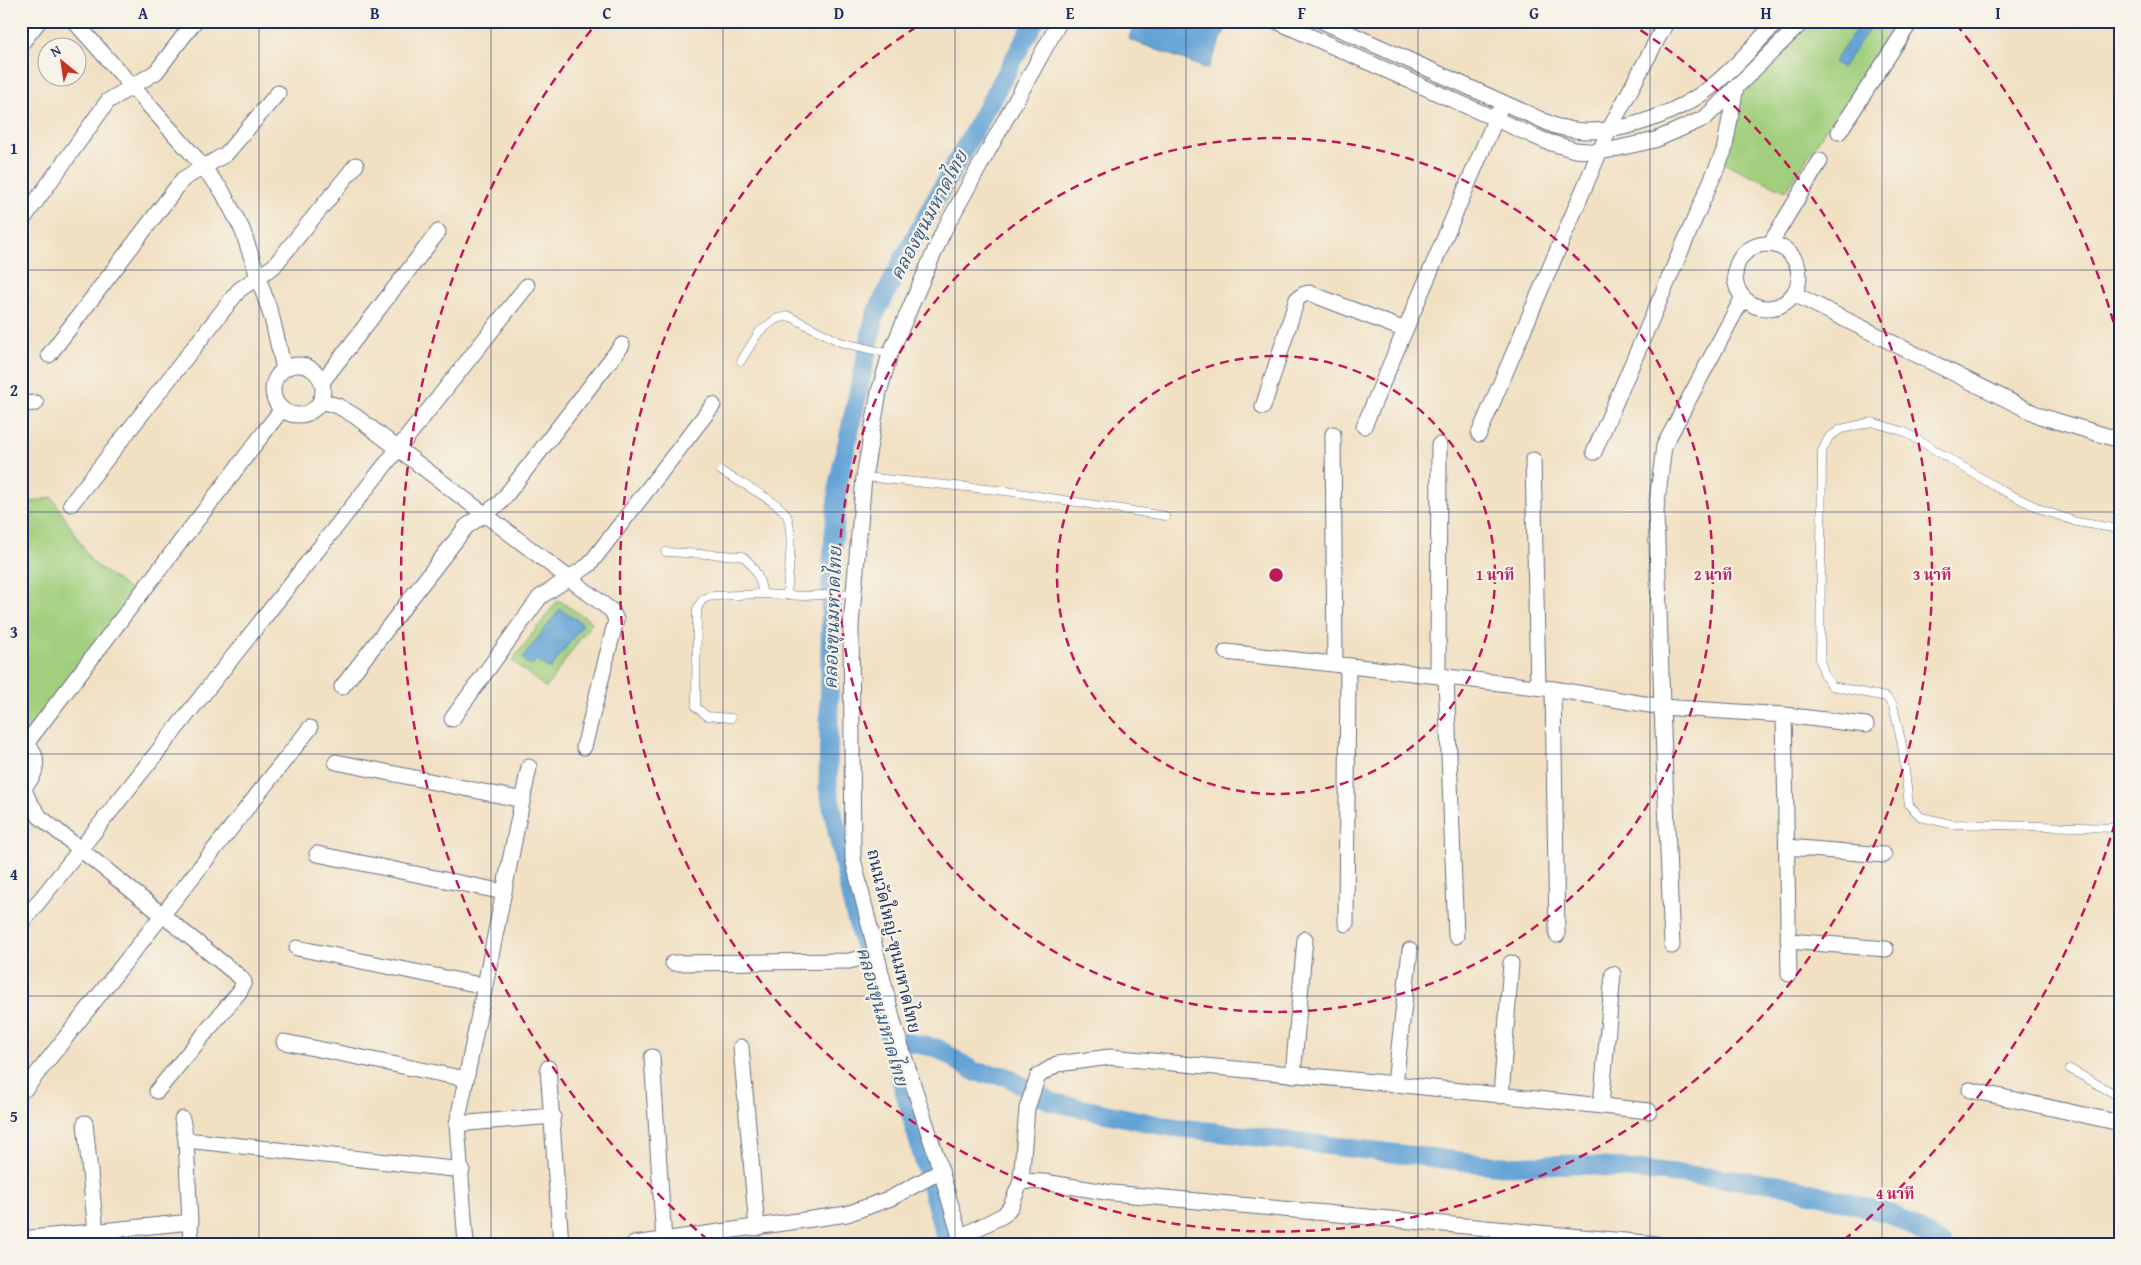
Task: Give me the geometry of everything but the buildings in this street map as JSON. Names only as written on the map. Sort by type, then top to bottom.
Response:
[{"type":"street","points":[[21,44],[39,21]]},
{"type":"street","points":[[74,21],[204,168],[222,191],[242,228],[272,318],[284,369]]},
{"type":"street","points":[[21,222],[108,101],[133,88],[156,72],[195,21]]},
{"type":"street","name":"ถนนวัดใหญ่-ขุนมหาดไทย","points":[[961,1240],[936,1174],[905,1062],[872,956],[853,858],[851,626],[846,594],[864,477],[880,392],[884,353],[943,232],[1060,21]]},
{"type":"street","points":[[1276,21],[1545,141],[1575,150],[1601,152],[1655,140],[1705,118],[1737,89],[1803,21]]},
{"type":"street","points":[[1322,21],[1555,126],[1584,131],[1609,130],[1649,120],[1693,98],[1726,75],[1778,21]]},
{"type":"street","points":[[1479,434],[1609,130],[1668,21]]},
{"type":"street","points":[[1839,132],[1911,21]]},
{"type":"street","points":[[1594,452],[1724,151],[1737,89],[1726,75]]},
{"type":"street","points":[[49,355],[183,179],[226,154],[278,93]]},
{"type":"street","points":[[1364,426],[1502,103]]},
{"type":"street","points":[[1770,244],[1820,161]]},
{"type":"street","points":[[71,504],[239,290],[274,266],[356,165]]},
{"type":"street","points":[[322,382],[438,232]]},
{"type":"street","points":[[1770,244],[1787,251],[1794,258],[1799,278],[1794,294],[1783,304],[1773,308],[1762,309],[1742,299],[1736,289],[1735,267],[1740,257],[1748,250],[1758,245],[1770,244]]},
{"type":"street","points":[[21,924],[527,286]]},
{"type":"street","points":[[1264,407],[1297,300],[1304,294],[1309,293],[1405,330]]},
{"type":"street","points":[[1794,294],[2040,416],[2120,440]]},
{"type":"street","points":[[1672,946],[1656,510],[1664,446],[1742,299]]},
{"type":"street","points":[[342,687],[466,527],[500,503],[622,344]]},
{"type":"street","points":[[292,366],[308,367],[314,371],[322,382],[323,393],[320,401],[309,412],[301,415],[293,414],[282,409],[274,399],[273,390],[278,375],[284,369],[292,366]]},
{"type":"street","points":[[320,401],[338,406],[355,416],[612,611],[616,620],[584,747]]},
{"type":"street","points":[[452,719],[540,597],[588,565],[713,405]]},
{"type":"street","points":[[157,1091],[240,991],[244,982],[164,915],[40,818],[28,801],[22,788],[30,782],[36,767],[35,759],[23,744],[282,409]]},
{"type":"street","points":[[1333,434],[1341,665],[1346,924]]},
{"type":"street","points":[[1439,445],[1442,677],[1456,936]]},
{"type":"street","points":[[1533,460],[1538,687]]},
{"type":"street","points":[[1226,652],[1538,687],[1662,707],[1784,715],[1866,725]]},
{"type":"street","points":[[1553,689],[1557,935]]},
{"type":"street","points":[[1784,715],[1789,974]]},
{"type":"street","points":[[25,1089],[310,728]]},
{"type":"street","points":[[336,762],[523,800]]},
{"type":"street","points":[[466,1244],[462,1170],[457,1124],[529,768]]},
{"type":"street","points":[[1786,847],[1884,855]]},
{"type":"street","points":[[317,854],[504,892]]},
{"type":"street","points":[[1293,1075],[1305,938]]},
{"type":"street","points":[[1789,942],[1886,949]]},
{"type":"street","points":[[297,948],[485,986]]},
{"type":"street","points":[[1395,1084],[1410,950]]},
{"type":"street","points":[[673,963],[849,961],[872,956]]},
{"type":"street","points":[[1501,1096],[1511,963]]},
{"type":"street","points":[[1601,1105],[1613,974]]},
{"type":"street","points":[[284,1042],[466,1079]]},
{"type":"street","points":[[741,1048],[757,1228]]},
{"type":"street","points":[[652,1057],[664,1241]]},
{"type":"street","points":[[961,1240],[1004,1215],[1011,1206],[1021,1180],[1027,1108],[1038,1076],[1057,1064],[1110,1057],[1395,1084],[1649,1111]]},
{"type":"street","points":[[548,1068],[561,1244]]},
{"type":"street","points":[[1970,1090],[2120,1124]]},
{"type":"street","points":[[457,1124],[553,1116]]},
{"type":"street","points":[[182,1119],[186,1140],[191,1244]]},
{"type":"street","points":[[85,1123],[96,1232]]},
{"type":"street","points":[[186,1140],[462,1170]]},
{"type":"street","points":[[634,1244],[847,1214],[891,1198],[936,1174]]},
{"type":"street","points":[[1021,1180],[1122,1194],[1657,1244]]},
{"type":"street","points":[[21,1239],[191,1222]]},
{"type":"lane","points":[[741,361],[759,332],[776,319],[789,316],[840,342],[884,353]]},
{"type":"lane","points":[[2120,529],[2077,522],[2045,511],[2001,490],[1905,432],[1872,422],[1841,429],[1829,436],[1822,451],[1820,660],[1825,677],[1832,686],[1874,693],[1886,697],[1893,705],[1902,745],[1909,805],[1921,817],[1951,824],[2120,828]]},
{"type":"lane","points":[[721,471],[773,502],[786,514],[790,540],[787,595]]},
{"type":"lane","points":[[864,477],[1007,491],[1165,516]]},
{"type":"lane","points":[[666,552],[742,556],[747,559],[762,585],[762,594]]},
{"type":"lane","points":[[731,718],[707,716],[696,707],[697,609],[700,601],[707,597],[762,594],[804,596],[846,594]]},
{"type":"lane","points":[[2070,1069],[2120,1097]]},
{"type":"green space","points":[[1803,21],[1911,21],[1839,132],[1827,127],[1786,191],[1720,161],[1737,89]]},
{"type":"green space","points":[[52,497],[92,562],[138,596],[21,743],[21,505]]},
{"type":"green space","points":[[558,600],[592,622],[546,688],[512,661]]},
{"type":"water","points":[[1136,21],[1229,21],[1208,69],[1128,39]]},
{"type":"water","points":[[1862,21],[1871,26],[1842,68],[1834,62]]},
{"type":"water","points":[[560,609],[583,624],[550,669],[536,660],[531,666],[522,659]]},
{"type":"waterway","name":"คลองขุนมหาดไทย","points":[[947,1244],[852,904],[828,788],[831,572],[838,484],[875,315],[908,249],[1035,21]]},
{"type":"waterway","points":[[889,1039],[937,1048],[975,1072],[1005,1076],[1052,1102],[1164,1126],[1502,1166],[1575,1164],[1779,1184],[1891,1214],[1942,1244]]}]
